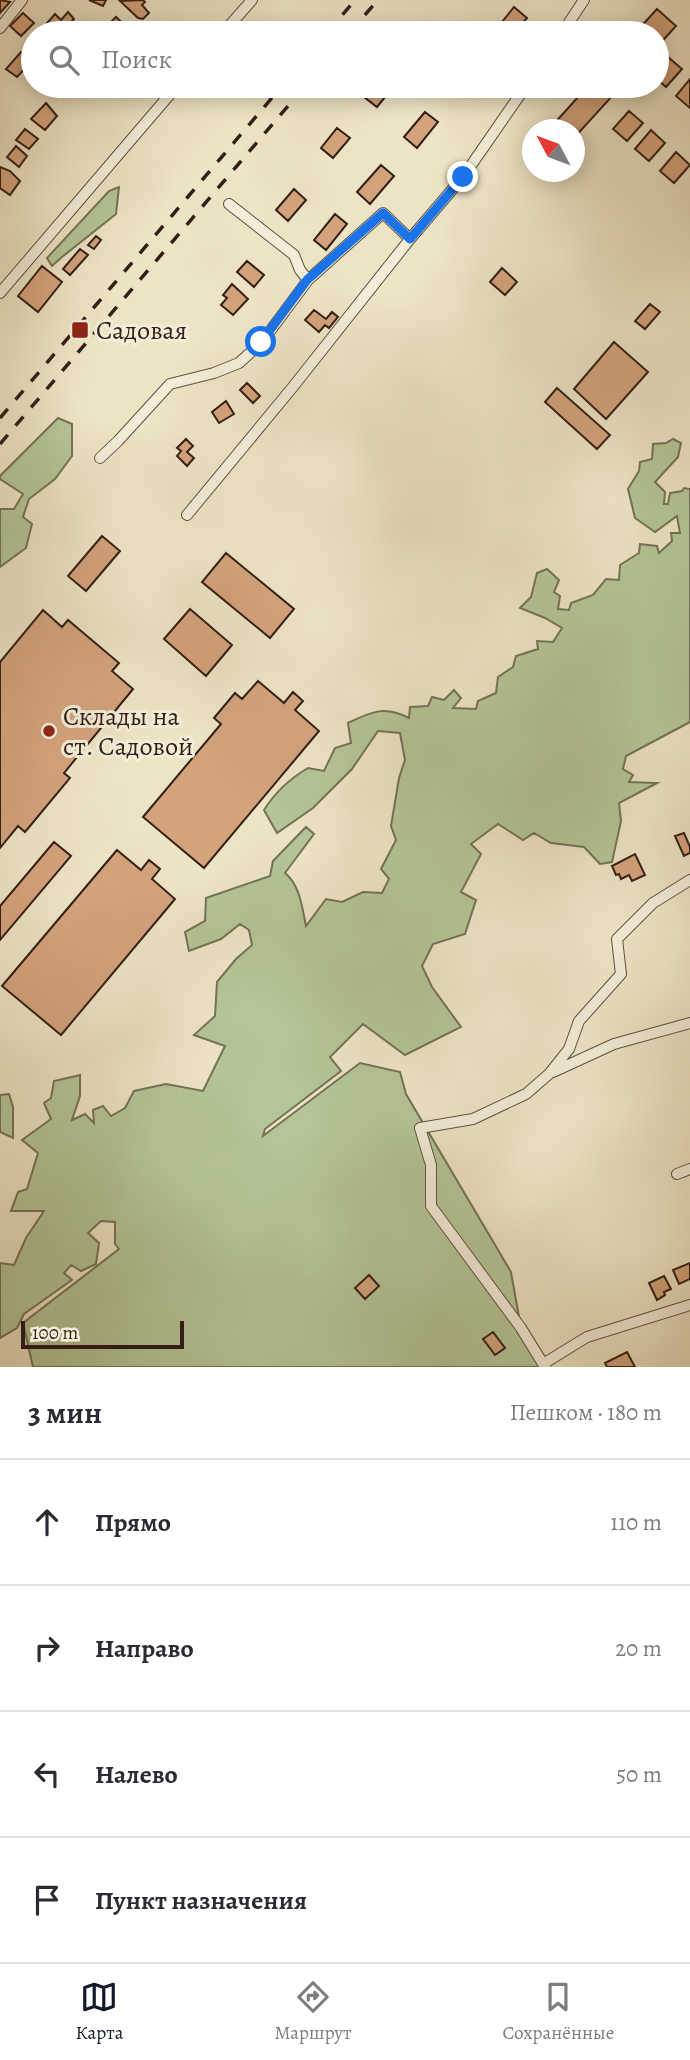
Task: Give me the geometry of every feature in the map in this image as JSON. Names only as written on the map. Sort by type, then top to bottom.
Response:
[{"type":"street","points":[[0,28],[22,0]]},
{"type":"street","points":[[234,21],[252,0]]},
{"type":"street","points":[[570,21],[584,0]]},
{"type":"street","points":[[0,293],[167,98]]},
{"type":"street","points":[[187,515],[463,177],[518,98]]},
{"type":"street","points":[[229,204],[294,255],[307,280]]},
{"type":"street","points":[[100,457],[170,384],[214,373],[239,363],[261,342],[307,280],[383,213],[410,239]]},
{"type":"street","points":[[690,880],[653,903],[617,939],[621,974],[579,1021],[569,1049],[549,1074],[526,1094],[473,1119],[420,1128],[431,1165],[431,1206],[521,1328],[544,1366],[587,1337],[690,1305]]},
{"type":"street","points":[[549,1074],[614,1044],[690,1023]]},
{"type":"street","points":[[677,1174],[690,1169]]},
{"type":"green space","points":[[119,187],[116,214],[52,266],[47,258],[109,191]]},
{"type":"green space","points":[[58,418],[72,424],[72,456],[55,479],[29,499],[23,517],[32,524],[26,548],[0,567],[0,509],[14,509],[23,494],[0,479],[0,476]]},
{"type":"green space","points":[[673,439],[681,443],[678,457],[655,482],[665,492],[664,504],[668,504],[670,493],[682,491],[684,488],[690,489],[690,722],[626,756],[623,769],[633,775],[629,782],[657,783],[619,803],[621,821],[612,862],[600,864],[584,847],[551,843],[534,833],[523,840],[498,824],[471,844],[481,854],[461,892],[476,900],[465,934],[433,944],[422,966],[432,987],[461,1027],[405,1055],[363,1024],[330,1057],[341,1071],[265,1129],[263,1136],[360,1063],[400,1072],[406,1094],[511,1272],[521,1328],[548,1367],[33,1367],[23,1323],[119,1249],[115,1244],[115,1222],[101,1221],[88,1233],[99,1243],[96,1264],[81,1271],[71,1265],[64,1273],[72,1280],[24,1314],[17,1328],[0,1338],[0,1263],[14,1265],[26,1238],[44,1211],[11,1211],[18,1192],[27,1189],[38,1153],[22,1140],[51,1119],[44,1103],[51,1098],[54,1081],[80,1075],[80,1096],[72,1120],[85,1114],[94,1123],[93,1110],[103,1106],[111,1116],[125,1108],[134,1091],[166,1084],[203,1091],[225,1046],[194,1035],[215,1016],[217,982],[252,945],[249,930],[240,924],[221,939],[189,951],[185,932],[205,921],[206,898],[270,876],[273,861],[306,827],[314,834],[285,873],[297,890],[306,926],[326,899],[342,902],[363,892],[382,893],[389,879],[381,869],[396,840],[391,826],[399,778],[405,760],[400,733],[378,731],[352,769],[313,808],[277,833],[264,810],[269,803],[283,786],[308,768],[324,771],[335,748],[351,743],[348,723],[378,711],[392,712],[409,718],[410,707],[428,706],[432,697],[444,700],[454,690],[461,698],[453,708],[476,709],[478,701],[496,693],[498,677],[513,667],[516,656],[538,649],[537,641],[553,642],[562,628],[520,608],[531,597],[537,573],[547,569],[559,580],[554,592],[560,596],[558,609],[569,610],[571,603],[593,595],[606,579],[619,580],[620,565],[639,553],[640,544],[657,546],[659,553],[672,541],[671,533],[680,533],[677,516],[655,532],[635,518],[628,489],[639,471],[640,462],[652,459],[653,444],[666,443]]},
{"type":"green space","points":[[9,1094],[13,1107],[13,1138],[0,1132],[0,1095]]},
{"type":"building","points":[[0,0],[10,2],[0,13]]},
{"type":"building","points":[[89,0],[106,0],[103,6]]},
{"type":"building","points":[[120,1],[145,2],[142,5],[149,13],[143,19],[138,18]]},
{"type":"building","points":[[514,7],[527,18],[524,21],[503,21]]},
{"type":"building","points":[[657,9],[676,26],[669,34],[669,21],[646,21]]},
{"type":"building","points":[[68,12],[74,19],[49,21],[55,14],[61,20]]},
{"type":"building","points":[[23,13],[32,21],[21,21],[21,36],[10,26]]},
{"type":"building","points":[[21,52],[21,73],[17,77],[6,69]]},
{"type":"building","points":[[669,58],[682,69],[669,84]]},
{"type":"building","points":[[690,79],[690,108],[676,96]]},
{"type":"building","points":[[365,98],[384,98],[377,107]]},
{"type":"building","points":[[577,98],[610,98],[585,126],[585,119],[558,119]]},
{"type":"building","points":[[46,103],[57,116],[45,130],[31,119]]},
{"type":"building","points":[[629,111],[643,123],[627,141],[613,129]]},
{"type":"building","points":[[425,112],[438,122],[417,148],[404,137]]},
{"type":"building","points":[[337,128],[350,138],[333,158],[321,148]]},
{"type":"building","points":[[25,129],[38,139],[29,149],[16,140]]},
{"type":"building","points":[[651,130],[665,143],[649,161],[635,149]]},
{"type":"building","points":[[16,146],[27,156],[19,167],[7,157]]},
{"type":"building","points":[[676,152],[690,165],[674,183],[660,171]]},
{"type":"building","points":[[381,165],[394,176],[370,204],[357,192]]},
{"type":"building","points":[[0,167],[10,171],[20,181],[10,195],[0,188]]},
{"type":"building","points":[[294,189],[306,200],[288,221],[276,210]]},
{"type":"building","points":[[335,214],[347,224],[326,250],[314,240]]},
{"type":"building","points":[[96,236],[101,240],[94,249],[88,245]]},
{"type":"building","points":[[80,249],[88,255],[70,275],[63,269]]},
{"type":"building","points":[[247,261],[264,275],[254,287],[237,272]]},
{"type":"building","points":[[42,266],[62,282],[38,312],[18,296]]},
{"type":"building","points":[[502,268],[517,282],[505,295],[490,282]]},
{"type":"building","points":[[232,284],[248,299],[233,315],[221,305],[227,298],[223,295]]},
{"type":"building","points":[[650,304],[660,312],[645,329],[635,321]]},
{"type":"building","points":[[314,310],[326,319],[332,312],[338,317],[329,328],[325,325],[319,332],[305,320]]},
{"type":"building","points":[[614,342],[648,372],[606,419],[574,389]]},
{"type":"building","points":[[247,383],[260,396],[253,403],[240,390]]},
{"type":"building","points":[[557,388],[610,435],[597,449],[545,402]]},
{"type":"building","points":[[226,401],[234,414],[219,423],[212,412]]},
{"type":"building","points":[[186,439],[193,446],[187,452],[194,458],[187,466],[177,456],[181,451],[177,448]]},
{"type":"building","points":[[102,536],[120,551],[86,591],[68,576]]},
{"type":"building","points":[[226,553],[294,609],[270,638],[202,582]]},
{"type":"building","points":[[190,609],[232,645],[206,676],[164,639]]},
{"type":"building","name":"Склады на ст. Садовой","points":[[43,610],[62,627],[68,620],[119,663],[112,671],[133,689],[64,773],[70,778],[25,832],[18,826],[0,848],[0,662]]},
{"type":"building","points":[[258,681],[284,703],[293,692],[303,701],[295,710],[319,731],[204,868],[143,817],[221,724],[214,718],[235,693],[242,699]]},
{"type":"building","points":[[684,833],[690,853],[684,856],[675,836]]},
{"type":"building","points":[[54,842],[71,856],[0,940],[0,906]]},
{"type":"building","points":[[117,850],[141,870],[149,860],[160,869],[152,879],[175,899],[61,1035],[2,986]]},
{"type":"building","points":[[635,854],[645,875],[632,881],[629,875],[621,879],[612,866]]},
{"type":"building","points":[[690,1263],[690,1279],[679,1284],[673,1270]]},
{"type":"building","points":[[369,1275],[379,1286],[365,1299],[355,1288]]},
{"type":"building","points":[[664,1276],[671,1289],[657,1300],[649,1283]]},
{"type":"building","points":[[493,1332],[505,1348],[495,1355],[483,1339]]},
{"type":"building","points":[[627,1352],[635,1367],[607,1367],[605,1363]]},
{"type":"railway","points":[[337,21],[355,0]]},
{"type":"railway","points":[[360,21],[378,0]]},
{"type":"railway","points":[[0,418],[272,98]]},
{"type":"railway","points":[[0,444],[295,98]]},
{"type":"place","name":"Садовая","points":[[80,330]]},
{"type":"place","name":"Склады на ст. Садовой","points":[[49,731]]},
{"type":"route","points":[[261,342],[307,280],[383,213],[410,239],[463,177]]}]
